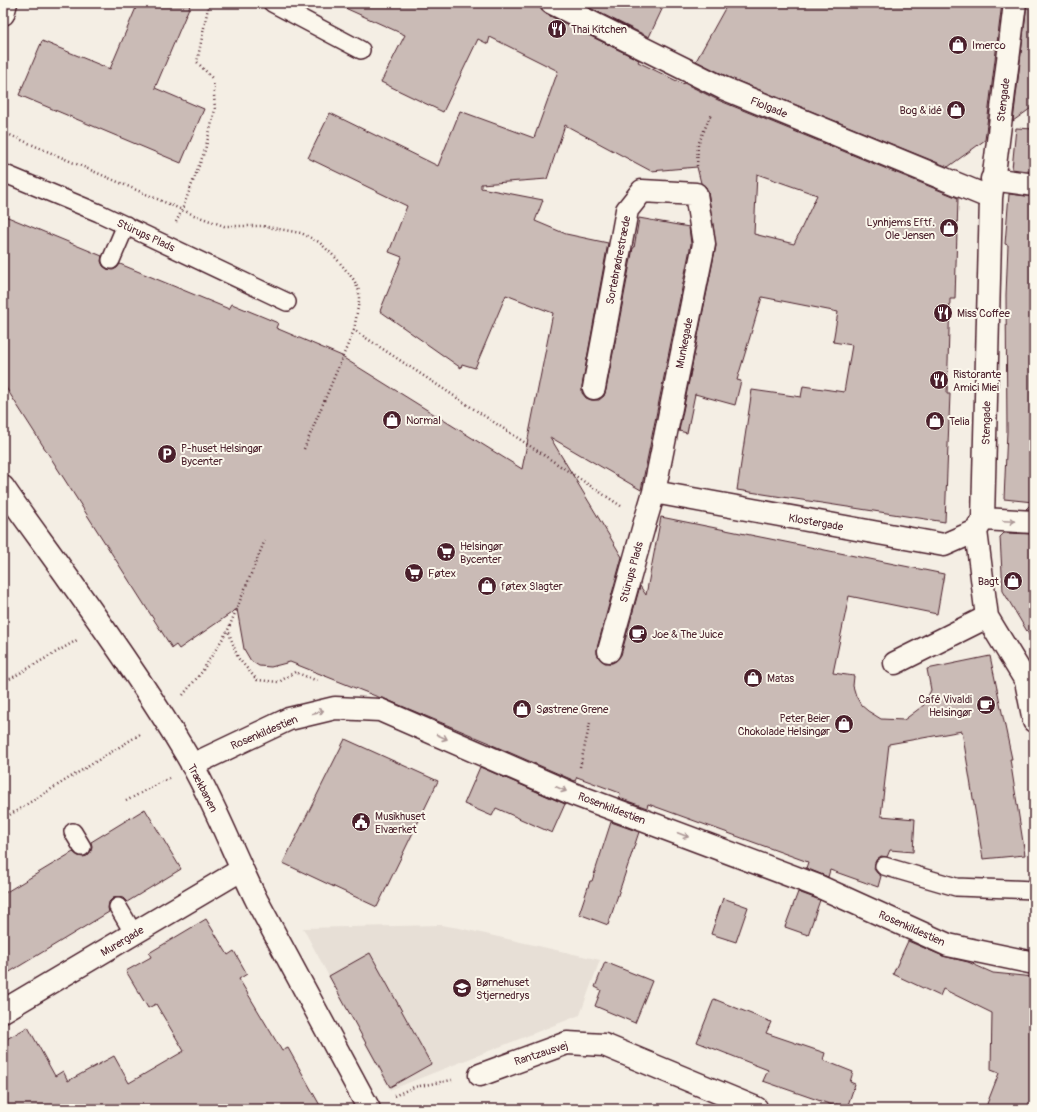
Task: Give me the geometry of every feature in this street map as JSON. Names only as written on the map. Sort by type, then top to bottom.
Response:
[{"type":"street","points":[[3,14],[6,3]]},
{"type":"street","name":"Fiolgade","points":[[552,3],[723,88],[991,189],[1034,185]]},
{"type":"street","name":"Stengade","points":[[1017,12],[991,189],[980,525],[988,617],[1030,683],[1034,721]]},
{"type":"street","name":"Sortebrødrestræde","points":[[594,388],[627,210],[642,191],[696,194]]},
{"type":"street","name":"Munkegade","points":[[654,492],[704,244],[696,194]]},
{"type":"street","name":"Trækbanen","points":[[3,487],[102,625],[165,719],[209,797],[241,870],[274,933],[369,1108]]},
{"type":"street","name":"Klostergade","points":[[654,492],[944,545],[980,525]]},
{"type":"street","name":"Stürups Plads","points":[[609,651],[654,492]]},
{"type":"street","points":[[980,525],[1034,522]]},
{"type":"street","points":[[895,663],[988,617]]},
{"type":"street","name":"Rosenkildestien","points":[[192,765],[289,720],[335,708],[380,710],[573,794],[818,886],[948,945],[1034,963]]},
{"type":"street","name":"Murergade","points":[[3,1011],[241,870]]},
{"type":"street","name":"Rantzausvej","points":[[480,1074],[567,1043],[604,1045],[756,1109]]},
{"type":"lane","points":[[272,3],[361,50]]},
{"type":"lane","name":"Stürups Plads","points":[[3,173],[126,225],[287,302]]},
{"type":"lane","points":[[111,260],[126,225]]},
{"type":"lane","points":[[73,832],[82,847]]},
{"type":"lane","points":[[884,866],[956,887],[1034,890]]},
{"type":"lane","points":[[118,907],[134,934]]},
{"type":"path","points":[[164,243],[182,210],[205,150],[215,110],[213,79],[197,62],[209,3]]},
{"type":"path","points":[[696,194],[698,145],[723,88]]},
{"type":"path","points":[[3,132],[182,210],[224,226],[262,226],[301,232],[319,242],[336,258],[354,280],[359,291],[359,301],[354,330],[304,449]]},
{"type":"path","points":[[354,330],[645,522]]},
{"type":"path","points":[[3,819],[165,719],[201,673],[228,630],[265,540]]},
{"type":"path","points":[[3,683],[102,625]]},
{"type":"path","points":[[228,630],[238,658],[257,680],[279,682],[295,672],[322,683]]},
{"type":"path","points":[[580,768],[590,723]]},
{"type":"path","points":[[126,801],[192,765]]},
{"type":"path","points":[[369,1108],[414,1087],[480,1074]]},
{"type":"shaded area","name":"Børnehuset Stjernedrys","points":[[441,925],[600,960],[580,1015],[390,1090],[303,928]]},
{"type":"building","points":[[138,3],[191,3],[155,88],[204,109],[181,163],[19,95],[42,41],[110,69]]},
{"type":"building","points":[[334,3],[540,3],[541,10],[546,14],[639,60],[638,62],[683,84],[684,83],[718,100],[958,198],[955,299],[950,299],[947,394],[950,394],[945,522],[737,490],[752,390],[801,397],[803,386],[844,392],[852,345],[833,342],[838,312],[762,297],[737,380],[741,381],[735,405],[695,394],[687,433],[679,431],[716,246],[708,192],[706,187],[701,183],[697,167],[651,171],[565,125],[547,179],[481,184],[481,188],[543,200],[535,221],[566,234],[608,243],[582,386],[582,393],[586,398],[591,400],[599,400],[604,396],[606,390],[639,218],[689,227],[691,244],[641,490],[550,437],[622,557],[597,648],[597,654],[600,659],[605,663],[612,663],[621,655],[640,586],[646,595],[661,517],[944,574],[937,614],[849,596],[833,673],[854,676],[853,686],[856,696],[861,705],[868,711],[881,719],[904,720],[924,705],[931,690],[927,669],[990,656],[1012,759],[1010,759],[1025,855],[983,859],[962,731],[889,744],[881,816],[915,819],[913,852],[890,850],[887,857],[881,856],[877,859],[874,869],[881,876],[878,887],[830,870],[828,877],[806,868],[808,862],[648,804],[647,808],[619,798],[620,793],[577,777],[575,781],[490,743],[385,699],[290,662],[271,667],[259,666],[251,661],[244,649],[237,609],[179,649],[176,645],[172,648],[3,383],[3,215],[102,256],[101,261],[103,266],[107,269],[113,270],[120,264],[229,309],[232,304],[278,323],[276,328],[342,356],[522,469],[553,313],[506,295],[475,368],[462,364],[461,368],[380,311],[402,257],[389,252],[407,206],[308,158],[330,113],[438,166],[460,111],[534,138],[558,71],[490,37],[488,44],[478,39],[443,112],[381,82],[405,35]],"holes":[[[757,174],[817,195],[794,244],[754,234]]]},
{"type":"building","points":[[580,3],[665,3],[649,37]]},
{"type":"building","points":[[728,3],[1002,3],[985,140],[948,167],[728,77],[696,61]]},
{"type":"building","points":[[1027,3],[1034,3],[1034,106],[1013,121]]},
{"type":"building","points":[[1016,128],[1034,129],[1034,172],[1012,169]]},
{"type":"building","points":[[1009,194],[1034,197],[1034,509],[1026,509],[1033,502],[1004,499],[1007,431],[1006,295],[1008,245],[1005,244]]},
{"type":"building","points":[[1004,533],[1034,534],[1034,643],[1003,591],[1000,537]]},
{"type":"building","name":"Musikhuset Elværket","points":[[345,739],[438,781],[377,907],[283,863]]},
{"type":"building","points":[[480,767],[565,804],[552,833],[496,808],[492,816],[464,804]]},
{"type":"building","points":[[145,809],[181,869],[127,902],[123,898],[113,898],[109,902],[109,912],[3,976],[3,894],[73,852],[78,856],[87,856],[91,851],[91,842]]},
{"type":"building","points":[[611,822],[639,832],[608,925],[579,914],[590,881],[592,881]]},
{"type":"building","points":[[798,892],[820,900],[808,935],[785,927]]},
{"type":"building","points":[[723,898],[748,907],[736,942],[711,934]]},
{"type":"building","points":[[206,919],[228,955],[234,951],[247,974],[239,979],[282,1051],[288,1048],[322,1109],[3,1109],[3,1041],[28,1027],[55,1076],[63,1071],[68,1081],[114,1056],[129,1083],[184,1051],[156,1004],[148,1008],[126,971],[151,957],[149,953]]},
{"type":"building","points":[[908,941],[943,956],[968,962],[993,973],[1034,977],[1034,1109],[985,1109],[999,1073],[991,1070],[992,1013],[943,989],[940,996],[893,974]]},
{"type":"building","points":[[370,953],[431,1064],[390,1087],[329,976]]},
{"type":"building","points":[[605,962],[652,981],[635,1023],[595,1006],[601,990],[595,987]]},
{"type":"building","points":[[714,999],[771,1022],[766,1033],[825,1053],[823,1060],[853,1072],[850,1082],[855,1084],[847,1108],[836,1104],[835,1106],[763,1081],[768,1070],[697,1042]]},
{"type":"place","name":"Thai Kitchen","points":[[557,29]]},
{"type":"place","name":"Imerco","points":[[958,45]]},
{"type":"place","name":"Bog & idé","points":[[956,110]]},
{"type":"place","name":"Lynhjems Eftf. Ole Jensen","points":[[949,228]]},
{"type":"place","name":"Miss Coffee","points":[[943,313]]},
{"type":"place","name":"Ristorante Amici Miei","points":[[939,380]]},
{"type":"place","name":"Normal","points":[[392,420]]},
{"type":"place","name":"Telia","points":[[935,421]]},
{"type":"place","name":"P-huset Helsingør Bycenter","points":[[167,454]]},
{"type":"place","name":"Helsingør Bycenter","points":[[446,552]]},
{"type":"place","name":"Føtex","points":[[414,573]]},
{"type":"place","name":"Bagt","points":[[1013,581]]},
{"type":"place","name":"føtex Slagter","points":[[487,586]]},
{"type":"place","name":"Joe & The Juice","points":[[638,634]]},
{"type":"place","name":"Matas","points":[[753,678]]},
{"type":"place","name":"Café Vivaldi Helsingør","points":[[986,705]]},
{"type":"place","name":"Søstrene Grene","points":[[522,709]]},
{"type":"place","name":"Peter Beier Chokolade Helsingør","points":[[844,724]]},
{"type":"place","name":"Musikhuset Elværket","points":[[361,822]]},
{"type":"place","name":"Børnehuset Stjernedrys","points":[[462,988]]}]
